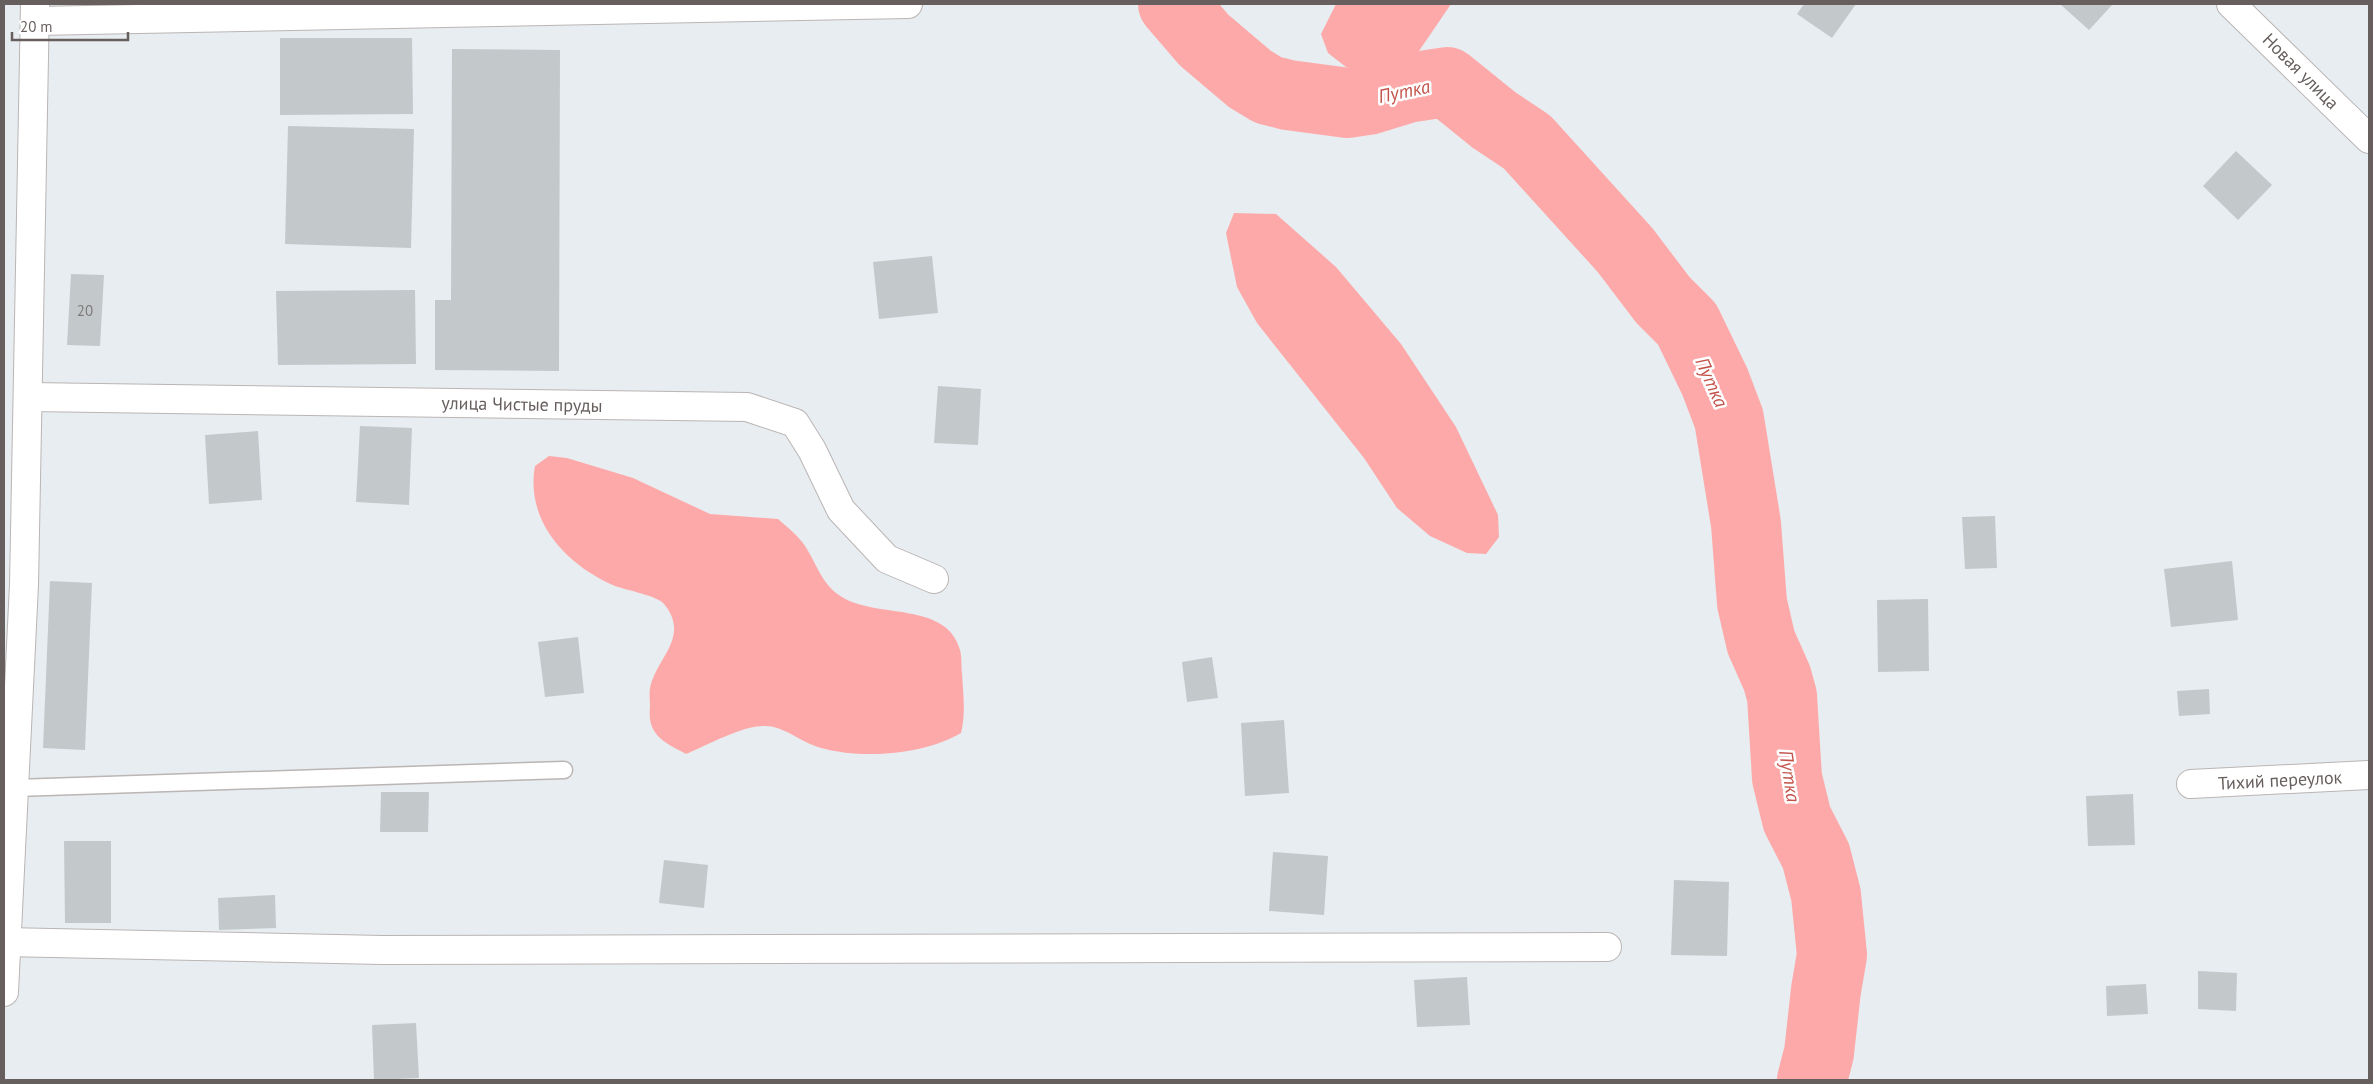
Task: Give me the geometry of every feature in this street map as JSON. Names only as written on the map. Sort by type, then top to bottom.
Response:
[{"type":"street","points":[[4,992],[5,942],[16,788],[29,397],[35,12],[908,4]]},
{"type":"street","name":"Новая улица","points":[[2231,4],[2369,139]]},
{"type":"street","name":"улица Чистые пруды","points":[[29,397],[747,407],[795,423],[812,450],[842,510],[887,559],[934,579]]},
{"type":"street","name":"Тихий переулок","points":[[2191,784],[2369,775]]},
{"type":"street","points":[[5,942],[382,950],[1607,947]]},
{"type":"lane","points":[[16,788],[564,770]]},
{"type":"shaded area","points":[[1336,4],[1451,4],[1419,51],[1403,62],[1365,74],[1346,67],[1328,53],[1321,34]]},
{"type":"shaded area","points":[[1234,213],[1276,214],[1336,267],[1401,344],[1456,427],[1498,515],[1499,537],[1486,554],[1467,553],[1430,536],[1397,508],[1364,458],[1257,323],[1237,287],[1226,233]]},
{"type":"shaded area","points":[[549,456],[567,458],[633,478],[710,514],[778,519],[803,543],[829,586],[842,597],[857,604],[873,608],[926,617],[941,624],[953,635],[961,653],[964,703],[961,733],[927,747],[887,754],[846,753],[827,749],[810,744],[770,726],[745,729],[686,754],[667,743],[657,735],[651,725],[650,688],[653,677],[673,637],[674,627],[671,616],[661,601],[615,586],[580,566],[553,539],[543,523],[536,505],[534,486],[535,466]]},
{"type":"building","points":[[1804,4],[1856,4],[1832,38],[1797,14]]},
{"type":"building","points":[[2060,4],[2113,4],[2089,30]]},
{"type":"building","points":[[280,38],[412,38],[413,114],[280,115]]},
{"type":"building","points":[[452,49],[560,50],[559,371],[435,370],[435,300],[451,300]]},
{"type":"building","points":[[288,126],[414,129],[411,248],[285,244]]},
{"type":"building","points":[[2236,151],[2272,185],[2238,220],[2203,186]]},
{"type":"building","points":[[932,256],[938,313],[879,319],[873,262]]},
{"type":"building","points":[[71,274],[104,275],[100,346],[67,345]]},
{"type":"building","points":[[415,290],[416,364],[278,365],[276,291]]},
{"type":"building","points":[[938,386],[981,389],[978,445],[934,443]]},
{"type":"building","points":[[360,426],[412,428],[409,505],[356,502]]},
{"type":"building","points":[[258,431],[262,500],[209,504],[205,435]]},
{"type":"building","points":[[1995,516],[1997,568],[1965,569],[1962,517]]},
{"type":"building","points":[[2232,561],[2238,620],[2171,627],[2164,569]]},
{"type":"building","points":[[50,581],[92,583],[85,750],[43,748]]},
{"type":"building","points":[[1928,599],[1929,671],[1878,672],[1877,600]]},
{"type":"building","points":[[578,637],[584,693],[545,697],[538,642]]},
{"type":"building","points":[[1212,657],[1218,698],[1187,702],[1182,662]]},
{"type":"building","points":[[2209,689],[2210,714],[2179,716],[2177,691]]},
{"type":"building","points":[[1284,720],[1289,793],[1245,796],[1241,723]]},
{"type":"building","points":[[381,792],[429,792],[428,832],[380,832]]},
{"type":"building","points":[[2133,794],[2135,845],[2088,846],[2086,796]]},
{"type":"building","points":[[64,841],[111,841],[111,923],[65,923]]},
{"type":"building","points":[[1273,852],[1328,856],[1324,915],[1269,911]]},
{"type":"building","points":[[664,860],[708,865],[704,908],[659,903]]},
{"type":"building","points":[[1674,880],[1729,882],[1727,956],[1671,955]]},
{"type":"building","points":[[275,895],[276,928],[219,930],[218,898]]},
{"type":"building","points":[[2198,971],[2237,973],[2236,1011],[2198,1009]]},
{"type":"building","points":[[1467,977],[1470,1025],[1417,1027],[1414,980]]},
{"type":"building","points":[[2146,984],[2148,1014],[2107,1016],[2106,986]]},
{"type":"building","points":[[416,1023],[419,1078],[374,1080],[372,1025]]},
{"type":"waterway","name":"Путка","points":[[1173,4],[1204,40],[1250,79],[1268,90],[1288,95],[1348,103],[1368,100],[1407,88],[1447,82],[1494,120],[1527,142],[1625,250],[1663,300],[1687,324],[1715,382],[1729,419],[1746,524],[1752,603],[1761,642],[1777,678],[1782,696],[1787,778],[1797,819],[1816,856],[1826,895],[1832,955],[1819,1053],[1812,1080]]}]
